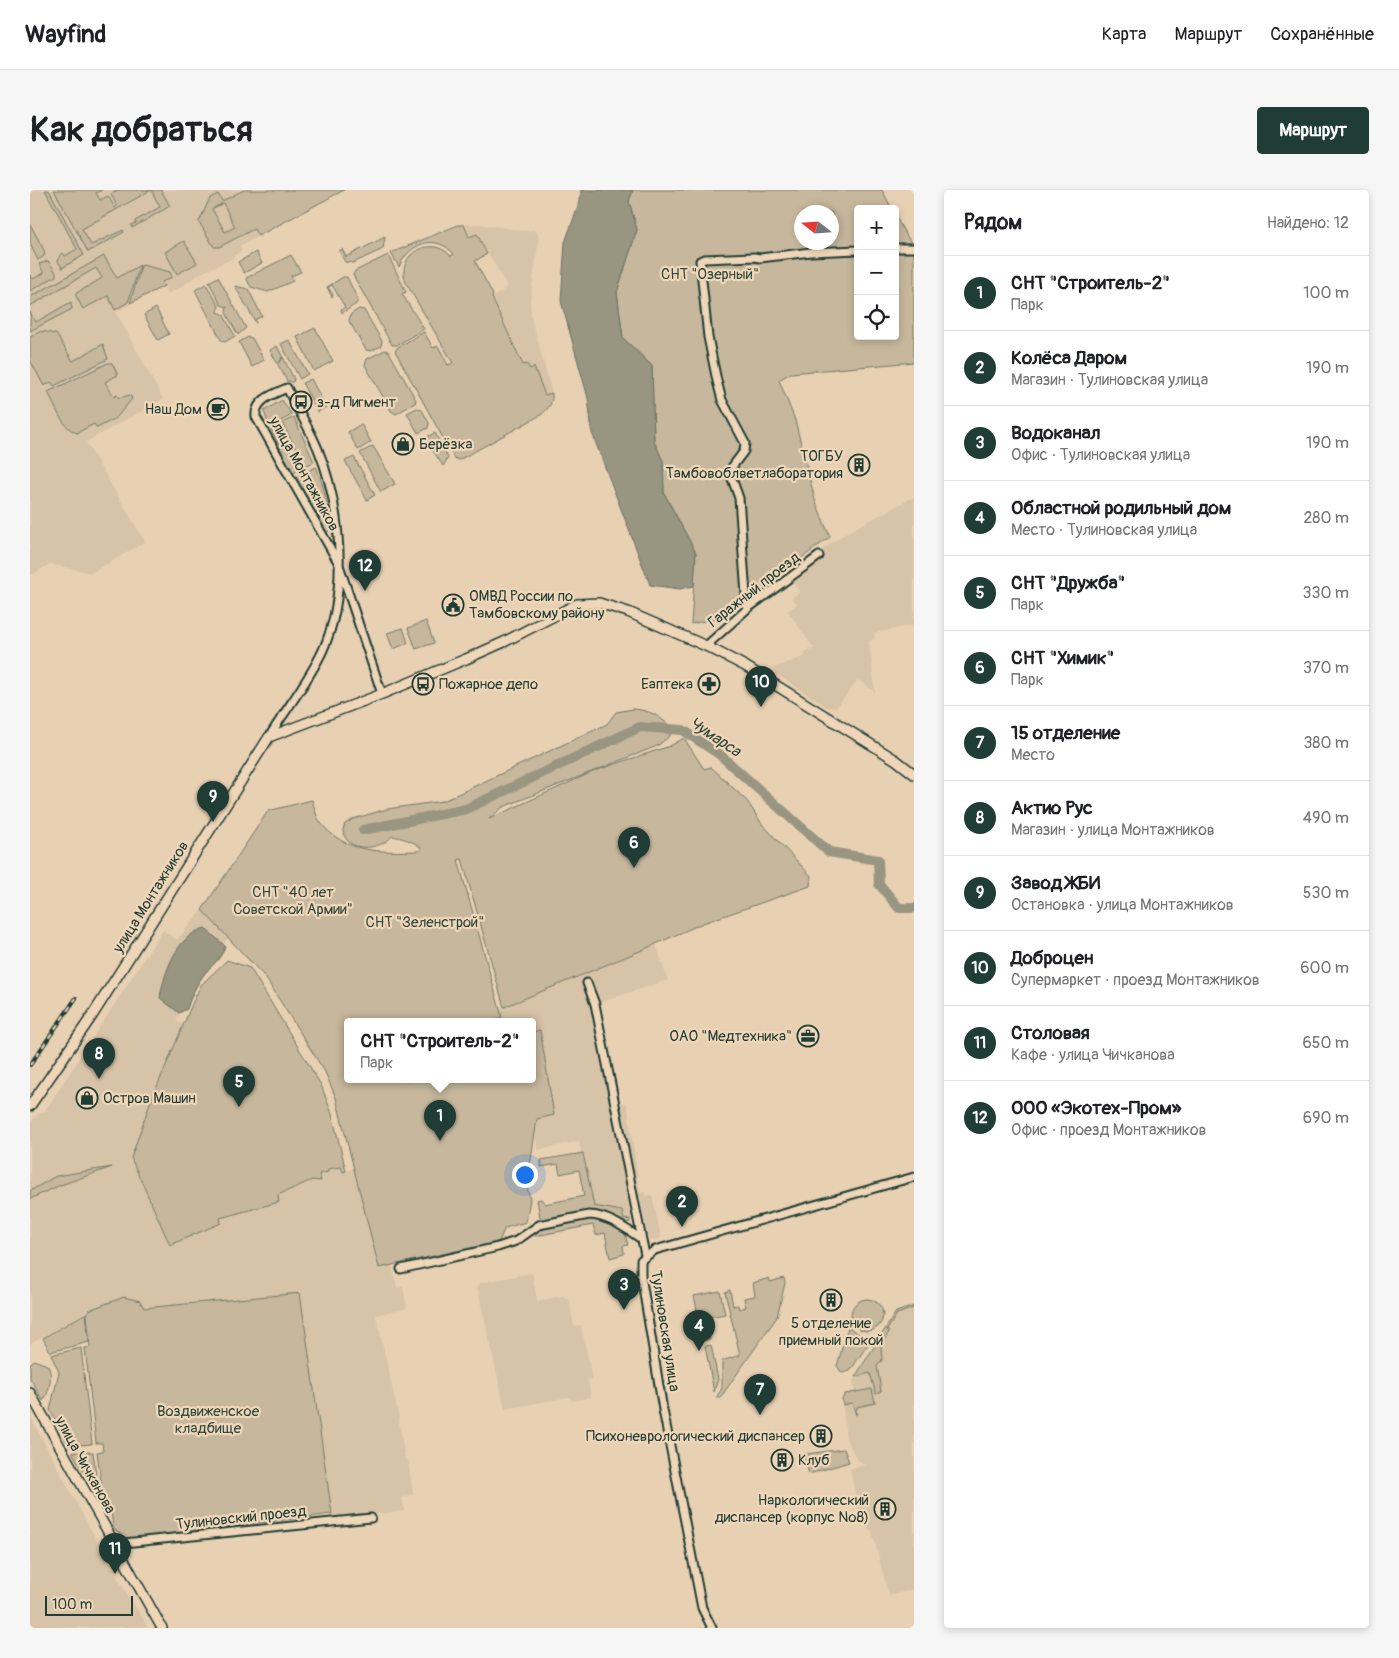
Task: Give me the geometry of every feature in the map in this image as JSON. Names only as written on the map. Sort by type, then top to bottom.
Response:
[{"type":"main road","points":[[269,737],[382,694],[504,642],[577,604],[599,603],[628,612],[706,646],[745,666],[896,760],[914,774]]},
{"type":"main road","name":"улица Монтажников","points":[[30,1106],[92,1016],[269,737]]},
{"type":"main road","name":"улица Чичканова","points":[[30,1393],[160,1628]]},
{"type":"street","points":[[899,248],[914,248]]},
{"type":"street","points":[[747,609],[739,498],[730,476],[732,467],[744,451],[745,443],[722,400],[717,381],[708,337],[700,261],[704,258],[760,258],[811,252],[854,250]]},
{"type":"street","name":"улица Монтажников","points":[[269,737],[324,648],[338,595],[338,562],[334,508],[328,478],[317,447],[286,388],[262,401],[256,409],[256,417],[338,562]]},
{"type":"street","name":"Гаражный проезд","points":[[706,646],[747,609],[820,556]]},
{"type":"street","points":[[338,562],[382,694]]},
{"type":"street","points":[[587,983],[596,1010],[645,1255]]},
{"type":"street","name":"Тулиновская улица","points":[[712,1628],[702,1608],[664,1410],[640,1269],[641,1260],[645,1255],[655,1250],[914,1177]]},
{"type":"street","points":[[401,1269],[516,1241],[539,1225],[589,1215],[597,1215],[622,1226],[641,1239]]},
{"type":"street","name":"Тулиновский проезд","points":[[114,1544],[371,1518]]},
{"type":"shaded area","points":[[30,190],[344,190],[240,246],[242,251],[233,256],[234,258],[203,272],[168,294],[164,287],[116,312],[163,399],[86,442],[145,542],[91,573],[50,564],[30,576]]},
{"type":"shaded area","points":[[581,190],[633,190],[629,201],[637,230],[617,292],[623,338],[652,366],[654,441],[663,461],[664,493],[696,553],[694,586],[680,589],[650,585],[592,433],[588,398],[561,301],[565,242],[579,204]]},
{"type":"shaded area","points":[[480,224],[524,231],[535,230],[539,237],[530,301],[531,317],[552,393],[545,395],[527,364],[523,366],[492,298],[508,287],[477,234],[469,237],[464,225]]},
{"type":"shaded area","points":[[914,497],[914,625],[874,633],[875,639],[869,641],[875,692],[858,680],[836,708],[827,707],[775,673],[773,668],[806,656],[805,652],[814,649],[788,611],[797,604],[792,598],[800,592],[793,583],[815,566],[809,559],[846,533]]},
{"type":"shaded area","points":[[202,910],[228,937],[176,1020],[183,1025],[150,1103],[131,1158],[170,1245],[221,1223],[220,1218],[279,1202],[277,1195],[312,1180],[320,1181],[319,1174],[327,1170],[341,1167],[343,1172],[354,1169],[379,1267],[392,1265],[397,1288],[403,1287],[407,1308],[376,1315],[398,1414],[405,1460],[408,1460],[413,1495],[402,1497],[404,1511],[332,1519],[300,1293],[143,1308],[89,1310],[30,1344],[30,1123],[37,1115],[44,1112],[163,930],[177,940]]},
{"type":"shaded area","points":[[205,928],[225,946],[224,950],[200,981],[192,994],[187,1009],[179,1013],[160,998],[165,977],[180,946],[195,932]]},
{"type":"shaded area","points":[[656,944],[668,980],[598,1003],[620,1104],[627,1103],[640,1193],[645,1192],[646,1196],[652,1195],[661,1238],[649,1241],[644,1216],[624,1220],[622,1211],[594,1207],[584,1154],[581,1154],[579,1141],[538,1150],[534,1131],[537,1119],[553,1115],[539,1030],[536,1031],[536,1018],[499,1018],[502,1017],[499,1009]]},
{"type":"shaded area","points":[[532,1273],[537,1301],[563,1296],[569,1300],[574,1326],[581,1325],[592,1379],[588,1380],[591,1397],[573,1401],[569,1397],[505,1409],[477,1286],[480,1283]]},
{"type":"shaded area","points":[[914,1306],[914,1589],[889,1596],[872,1531],[862,1524],[850,1469],[865,1465],[856,1458],[846,1439],[842,1399],[845,1394],[855,1391],[853,1381],[896,1312]]},
{"type":"shaded area","points":[[30,1416],[109,1564],[148,1627],[30,1628]]},
{"type":"green space","points":[[45,190],[49,190],[84,255],[62,268],[58,261],[60,255],[63,253],[65,256],[77,249]]},
{"type":"green space","points":[[54,190],[102,190],[96,193],[100,200],[108,196],[115,208],[117,206],[111,194],[118,190],[151,190],[82,229],[91,245],[123,230],[124,232],[88,252]]},
{"type":"green space","points":[[151,190],[161,190],[170,206],[132,228],[131,225],[136,223],[135,221],[160,207]]},
{"type":"green space","points":[[244,190],[344,190],[258,236],[254,229],[219,247],[214,247],[199,222],[210,198],[218,194],[222,201]],"holes":[[[223,203],[235,227],[225,232],[212,209]]]},
{"type":"green space","name":"СНТ \"Озерный\"","points":[[633,190],[882,190],[890,205],[854,205],[854,340],[899,340],[899,223],[914,248],[914,362],[791,373],[779,380],[795,420],[815,500],[830,537],[722,617],[691,624],[696,553],[664,493],[663,461],[654,441],[652,366],[623,338],[617,292],[637,230],[629,201]]},
{"type":"green space","points":[[30,224],[45,252],[44,256],[38,260],[30,244]]},
{"type":"green space","points":[[458,225],[464,225],[469,237],[477,234],[487,254],[475,261],[493,295],[492,298],[523,365],[527,364],[530,369],[534,367],[545,395],[552,393],[550,405],[541,415],[459,460],[454,458],[395,351],[398,347],[424,332],[433,348],[438,346],[448,365],[453,363],[406,283],[404,273],[406,263],[417,250],[425,247],[434,247],[443,250],[451,256],[454,254],[439,244],[423,244],[409,252],[399,267],[391,253]]},
{"type":"green space","points":[[385,237],[383,249],[353,263],[345,262],[339,251],[342,249],[346,257]]},
{"type":"green space","points":[[184,241],[197,263],[177,274],[165,252]]},
{"type":"green space","points":[[256,252],[262,263],[244,273],[238,262]]},
{"type":"green space","points":[[291,255],[301,272],[291,276],[293,281],[268,292],[251,287],[246,278]]},
{"type":"green space","points":[[388,255],[406,292],[402,294],[424,329],[397,345],[392,345],[353,275],[355,271]]},
{"type":"green space","points":[[104,256],[117,278],[140,265],[128,302],[115,310],[108,296],[83,309],[75,294],[102,278],[96,268],[30,306],[30,297]]},
{"type":"green space","points":[[48,261],[56,272],[56,276],[30,291],[30,275],[33,279],[44,273],[39,264]]},
{"type":"green space","points":[[141,266],[170,272],[172,277],[162,282],[164,286],[130,303]]},
{"type":"green space","points":[[218,277],[246,328],[238,335],[226,313],[227,307],[221,305],[209,282]]},
{"type":"green space","points":[[343,277],[347,277],[358,300],[356,304],[342,313],[341,310],[345,307],[332,285],[328,287],[333,295],[332,297],[327,287]]},
{"type":"green space","points":[[206,284],[219,306],[218,312],[223,314],[235,336],[225,342],[221,340],[195,290]]},
{"type":"green space","points":[[235,286],[248,289],[262,316],[255,320],[256,323]]},
{"type":"green space","points":[[71,302],[72,309],[30,331],[30,312],[36,322]]},
{"type":"green space","points":[[156,308],[169,334],[158,340],[144,315]]},
{"type":"green space","points":[[359,309],[364,310],[382,341],[381,346],[371,351],[366,350],[349,321],[351,314]]},
{"type":"green space","points":[[315,328],[333,361],[314,371],[297,337]]},
{"type":"green space","points":[[41,331],[56,334],[73,361],[103,344],[108,359],[54,386],[51,382],[44,386],[30,360],[30,337]]},
{"type":"green space","points":[[248,337],[252,338],[264,360],[252,367],[239,342]]},
{"type":"green space","points":[[289,340],[308,374],[300,379],[281,344]]},
{"type":"green space","points":[[277,346],[282,356],[280,363],[283,357],[294,379],[293,382],[287,381],[270,350]]},
{"type":"green space","points":[[385,350],[389,352],[416,400],[415,403],[396,414],[391,411],[365,365],[367,359]]},
{"type":"green space","points":[[108,363],[112,363],[118,375],[105,382],[114,397],[117,395],[119,398],[130,395],[132,399],[116,418],[97,428],[94,424],[77,433],[63,422],[48,392]]},
{"type":"green space","points":[[311,379],[326,407],[318,412],[302,383]]},
{"type":"green space","points":[[282,400],[292,415],[269,427],[264,411]]},
{"type":"green space","points":[[417,408],[422,410],[429,423],[428,428],[418,433],[407,413]]},
{"type":"green space","points":[[294,417],[314,462],[305,466],[282,423]]},
{"type":"green space","points":[[361,424],[371,442],[358,450],[348,432]]},
{"type":"green space","points":[[278,426],[301,469],[293,473],[271,430]]},
{"type":"green space","points":[[435,433],[448,458],[443,466],[425,438]]},
{"type":"green space","points":[[373,446],[395,484],[381,492],[360,453]]},
{"type":"green space","points":[[354,457],[375,495],[367,500],[345,461]]},
{"type":"green space","points":[[316,467],[329,513],[331,529],[327,533],[296,477]]},
{"type":"green space","points":[[426,621],[434,643],[416,649],[408,628]]},
{"type":"green space","points":[[403,628],[408,643],[393,649],[387,633]]},
{"type":"green space","points":[[633,709],[654,714],[671,727],[670,736],[657,746],[503,807],[489,819],[597,770],[670,746],[684,738],[704,769],[711,767],[747,801],[762,824],[811,876],[810,886],[703,923],[504,1007],[462,859],[458,860],[502,1017],[344,1018],[344,1083],[536,1083],[536,1031],[540,1030],[554,1115],[537,1119],[527,1186],[530,1199],[526,1222],[505,1228],[499,1241],[496,1242],[379,1268],[336,1098],[325,1072],[265,977],[202,910],[268,811],[312,800],[320,822],[330,832],[352,846],[377,851],[418,851],[422,849],[416,844],[392,836],[380,845],[372,847],[356,846],[345,837],[343,830],[345,824],[353,819],[387,809],[443,801],[607,724],[616,712]]},
{"type":"green space","points":[[227,960],[250,968],[321,1085],[332,1114],[346,1171],[343,1172],[341,1167],[328,1169],[328,1172],[319,1174],[321,1181],[312,1180],[278,1195],[279,1202],[220,1218],[221,1223],[170,1245],[131,1158],[150,1103],[201,985]]},
{"type":"green space","points":[[583,1153],[594,1206],[622,1211],[624,1220],[630,1219],[630,1222],[625,1223],[595,1211],[546,1221],[540,1217],[537,1200],[541,1199],[545,1204],[584,1196],[579,1170],[560,1174],[558,1164],[541,1167],[541,1160]]},
{"type":"green space","points":[[112,1167],[58,1186],[30,1199],[30,1191],[56,1176]]},
{"type":"green space","points":[[596,1218],[624,1229],[628,1245],[623,1246],[624,1254],[610,1258],[605,1233],[596,1235],[593,1225],[535,1236],[534,1231]]},
{"type":"green space","points":[[769,1278],[770,1282],[784,1278],[785,1283],[777,1317],[720,1398],[716,1398],[722,1388],[722,1361],[740,1355],[725,1292],[730,1290],[733,1306],[738,1305],[739,1309],[746,1307],[744,1298],[755,1296],[753,1283]]},
{"type":"green space","points":[[720,1291],[725,1314],[706,1318],[710,1339],[704,1341],[694,1296]]},
{"type":"green space","name":"Воздвиженское кладбище","points":[[300,1293],[332,1514],[127,1539],[113,1528],[111,1511],[111,1514],[104,1504],[97,1452],[103,1451],[102,1443],[96,1443],[85,1348],[90,1347],[87,1315],[89,1310],[124,1297],[140,1301],[144,1308]]},
{"type":"green space","points":[[867,1299],[878,1304],[883,1315],[878,1326],[867,1331],[856,1326],[851,1315],[856,1304]]},
{"type":"green space","points":[[914,1306],[914,1308],[897,1314],[887,1330],[889,1332],[881,1345],[882,1360],[877,1366],[881,1391],[876,1394],[870,1373],[855,1377],[896,1312]]},
{"type":"green space","points":[[86,1313],[89,1342],[50,1352],[43,1338]]},
{"type":"green space","points":[[848,1327],[870,1341],[850,1371],[842,1373],[837,1366]]},
{"type":"green space","points":[[711,1345],[718,1379],[714,1392],[705,1346]]},
{"type":"green space","points":[[81,1348],[92,1444],[69,1446],[50,1410],[59,1372],[51,1355]]},
{"type":"green space","points":[[34,1360],[47,1365],[50,1373],[49,1389],[43,1401],[30,1378],[30,1364]]},
{"type":"green space","points":[[872,1389],[875,1403],[857,1407],[856,1415],[852,1403],[843,1405],[842,1399],[845,1394]]},
{"type":"green space","points":[[844,1449],[849,1462],[809,1474],[804,1458],[806,1454]]},
{"type":"green space","points":[[72,1452],[93,1452],[99,1498]]},
{"type":"waterway","name":"Чумарса","points":[[363,830],[466,809],[640,727],[683,730],[719,754],[829,852],[878,860],[879,884],[899,908],[914,908]]},
{"type":"railway","points":[[30,1065],[76,998]]},
{"type":"place","name":"з-д Пигмент","points":[[301,402]]},
{"type":"place","name":"Наш Дом","points":[[218,409]]},
{"type":"place","name":"Берёзка","points":[[403,444]]},
{"type":"place","name":"ТОГБУ Тамбовоблветлаборатория","points":[[859,465]]},
{"type":"place","name":"ООО «Экотех-Пром»","points":[[365,591]]},
{"type":"place","name":"ОМВД России по Тамбовскому району","points":[[453,605]]},
{"type":"place","name":"Пожарное депо","points":[[423,684]]},
{"type":"place","name":"Еаптека","points":[[709,684]]},
{"type":"place","name":"Доброцен","points":[[761,707]]},
{"type":"place","name":"Завод ЖБИ","points":[[213,822]]},
{"type":"place","name":"СНТ \"Химик\"","points":[[634,868]]},
{"type":"place","name":"ОАО \"Медтехника\"","points":[[808,1036]]},
{"type":"place","name":"Актио Рус","points":[[99,1079]]},
{"type":"place","name":"Остров Машин","points":[[87,1098]]},
{"type":"place","name":"СНТ \"Дружба\"","points":[[239,1107]]},
{"type":"place","name":"СНТ \"Строитель-2\"","points":[[440,1141]]},
{"type":"place","name":"Колёса Даром","points":[[682,1227]]},
{"type":"place","name":"5 отделение приемный покой","points":[[831,1300]]},
{"type":"place","name":"Водоканал","points":[[624,1310]]},
{"type":"place","name":"Областной родильный дом","points":[[699,1351]]},
{"type":"place","name":"15 отделение","points":[[760,1415]]},
{"type":"place","name":"Психоневрологический диспансер","points":[[821,1436]]},
{"type":"place","name":"Клуб","points":[[782,1460]]},
{"type":"place","name":"Наркологический диспансер (корпус №8)","points":[[885,1509]]},
{"type":"place","name":"Столовая","points":[[115,1574]]},
{"type":"park label","name":"СНТ \"40 лет Советской Армии\"","points":[[293,900]]},
{"type":"park label","name":"СНТ \"Зеленстрой\"","points":[[425,922]]}]
